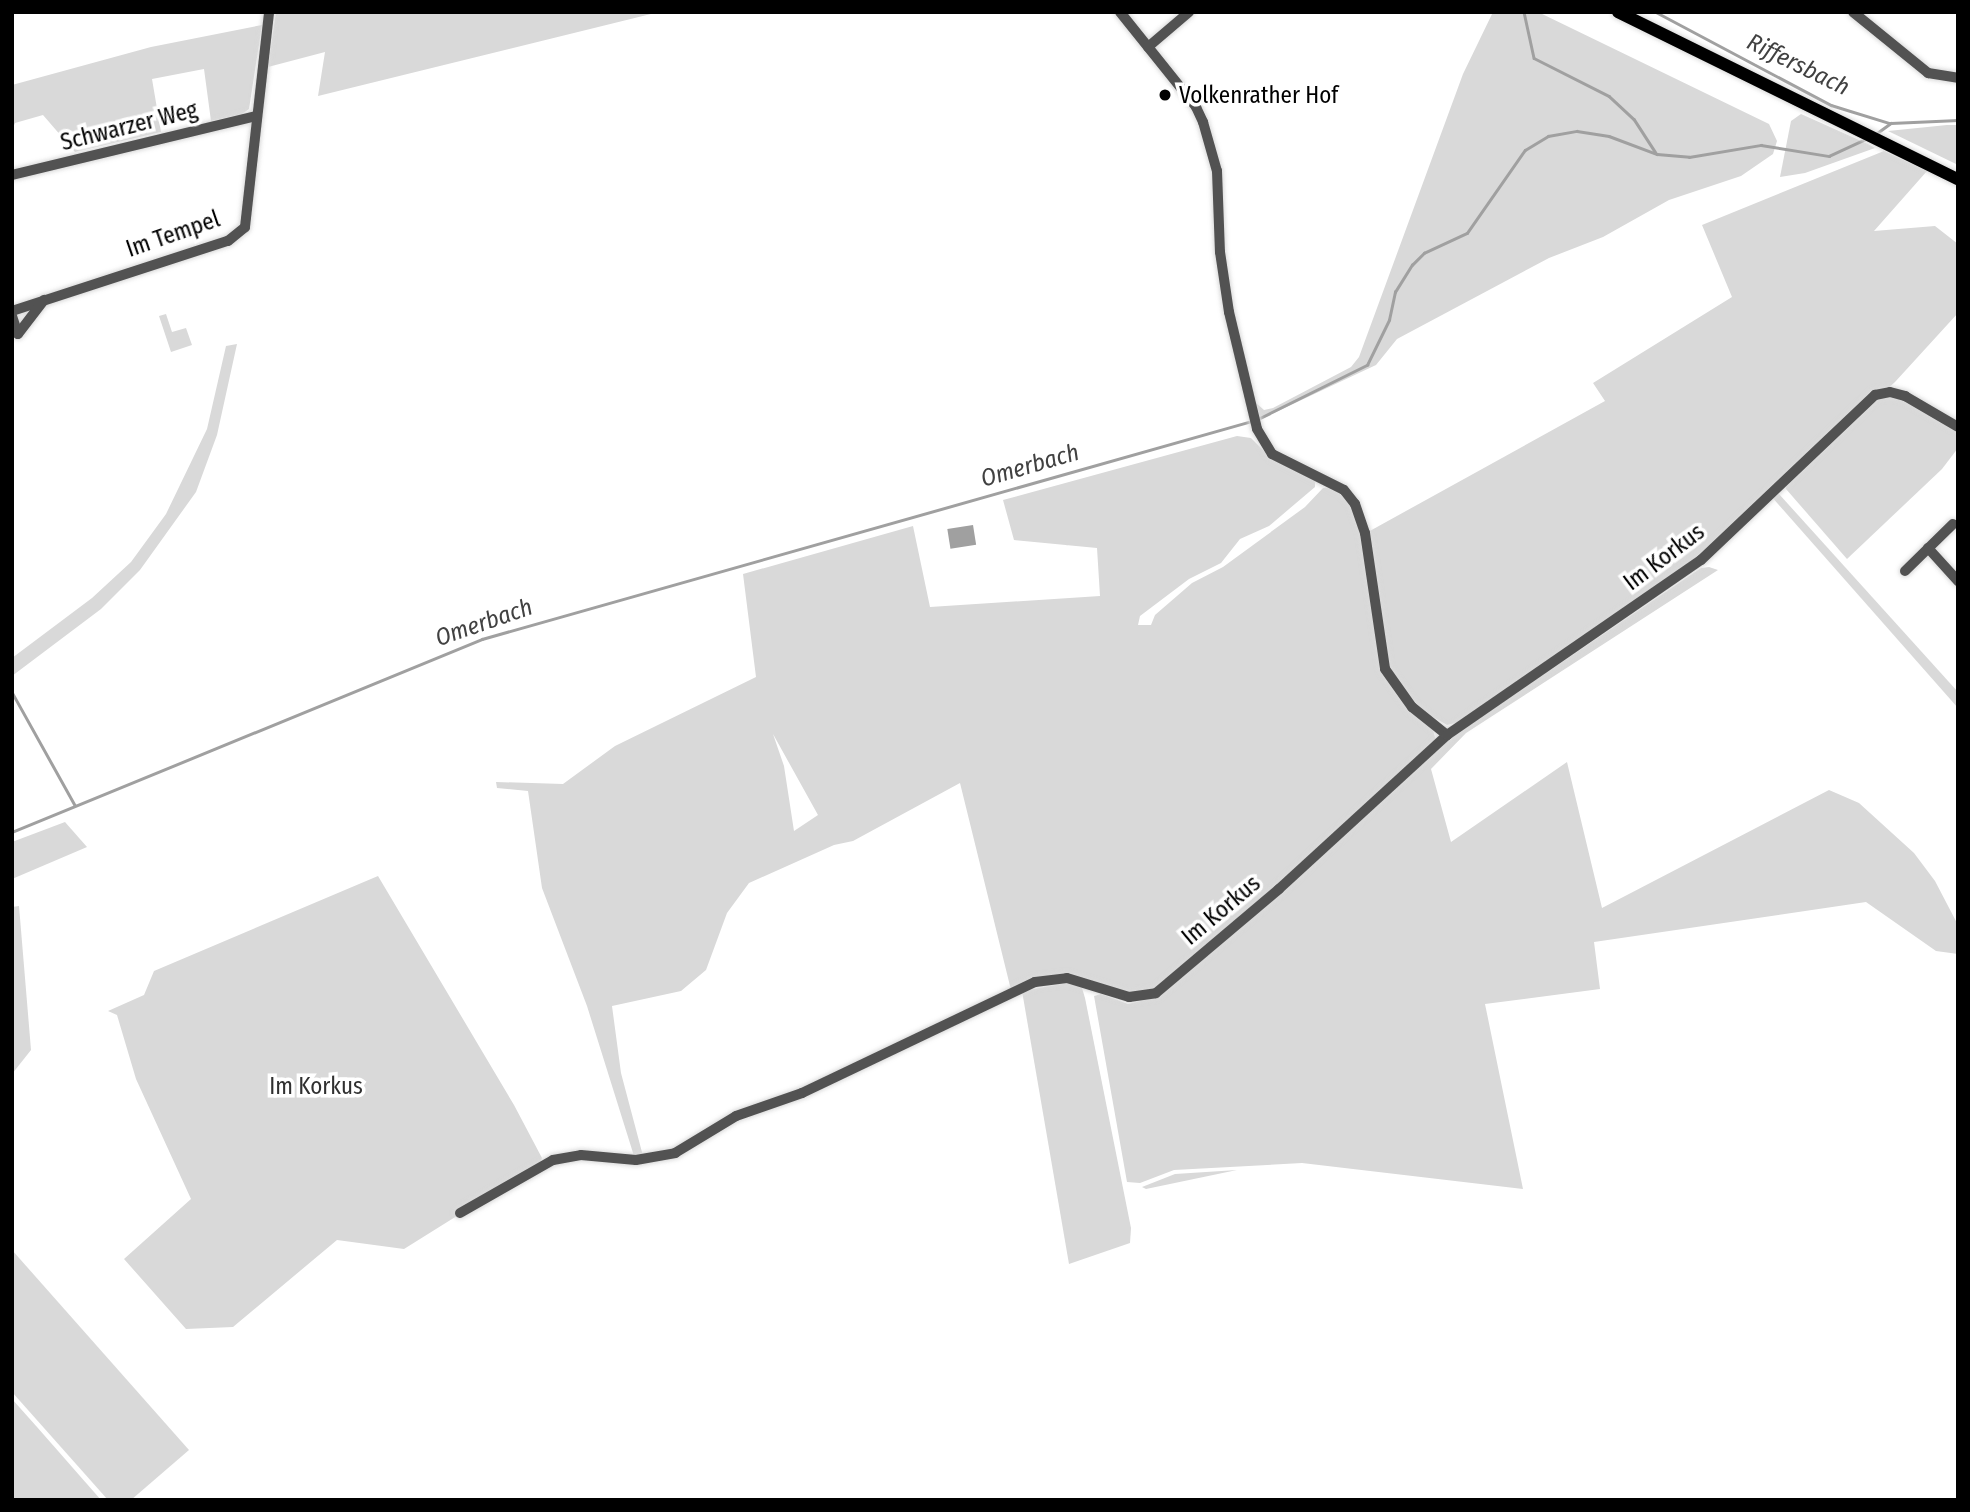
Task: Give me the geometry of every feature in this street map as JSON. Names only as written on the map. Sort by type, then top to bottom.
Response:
[{"type":"main road","points":[[1618,12],[1958,179]]},
{"type":"street","name":"Im Tempel","points":[[46,298],[18,334],[12,313],[46,298],[228,241],[245,227],[258,132],[256,116],[269,12]]},
{"type":"street","points":[[1121,12],[1203,122],[1217,171],[1220,252],[1228,312],[1255,420],[1272,454],[1344,490],[1355,504],[1365,533],[1385,669],[1412,707],[1447,734]]},
{"type":"street","points":[[1149,47],[1189,12]]},
{"type":"street","points":[[1853,12],[1928,73],[1958,78]]},
{"type":"street","name":"Schwarzer Weg","points":[[12,175],[256,116]]},
{"type":"street","name":"Im Korkus","points":[[460,1213],[553,1160],[581,1156],[636,1160],[675,1153],[736,1116],[813,1088],[1035,982],[1067,978],[1129,997],[1156,993],[1279,889],[1447,734],[1689,570],[1875,395],[1899,395],[1958,427]]},
{"type":"street","points":[[1905,571],[1953,524]]},
{"type":"street","points":[[1928,548],[1958,581]]},
{"type":"green space","points":[[276,12],[659,12],[318,96],[325,52],[268,67]]},
{"type":"green space","points":[[1493,12],[1538,12],[1769,124],[1777,141],[1773,154],[1741,176],[1669,200],[1603,237],[1549,258],[1397,339],[1376,365],[1259,420],[1256,403],[1264,410],[1273,408],[1351,367],[1359,357],[1463,74]]},
{"type":"green space","points":[[262,25],[249,109],[242,114],[211,121],[204,69],[152,79],[161,132],[75,152],[43,115],[15,123],[12,130],[12,85],[151,47]]},
{"type":"green space","points":[[1801,114],[1875,148],[1805,173],[1780,177],[1791,121]]},
{"type":"green space","points":[[1947,125],[1958,125],[1956,164],[1888,131]]},
{"type":"green space","points":[[1884,151],[1927,171],[1874,231],[1935,226],[1958,244],[1958,313],[1895,382],[1696,560],[1459,722],[1447,725],[1414,706],[1388,664],[1368,532],[1605,401],[1593,383],[1732,297],[1702,225]]},
{"type":"green space","points":[[166,314],[172,332],[186,328],[192,345],[171,352],[159,316]]},
{"type":"green space","points":[[237,344],[217,435],[196,492],[140,570],[101,609],[12,676],[12,658],[92,598],[131,562],[166,514],[207,429],[226,346]]},
{"type":"green space","points":[[1884,396],[1898,396],[1958,430],[1958,448],[1942,469],[1847,559],[1786,489],[1787,479],[1871,403]]},
{"type":"green space","points":[[1237,436],[1251,438],[1270,457],[1315,480],[1315,487],[1269,526],[1240,539],[1221,563],[1189,579],[1140,616],[1138,625],[1151,625],[1155,615],[1192,583],[1223,567],[1305,507],[1323,488],[1334,487],[1352,505],[1361,534],[1383,672],[1433,730],[1436,741],[1275,887],[1153,989],[1129,994],[1068,975],[1011,990],[960,783],[853,841],[834,845],[749,883],[727,913],[706,970],[681,991],[612,1006],[621,1073],[643,1156],[634,1156],[587,1006],[542,888],[528,791],[497,788],[496,782],[563,784],[615,746],[756,677],[743,574],[913,526],[930,607],[1100,596],[1097,548],[1014,540],[1003,500]],"holes":[[[773,734],[818,815],[794,831],[784,766]]]},
{"type":"green space","points":[[1779,494],[1958,692],[1958,708],[1771,496]]},
{"type":"green space","points":[[1701,568],[1718,570],[1466,733],[1431,769],[1451,842],[1567,762],[1602,908],[1829,790],[1859,803],[1914,853],[1935,881],[1958,925],[1958,954],[1936,951],[1866,902],[1594,942],[1600,989],[1485,1004],[1523,1189],[1302,1163],[1174,1170],[1140,1183],[1127,1182],[1094,996],[1101,994],[1128,1004],[1158,997],[1450,738]]},
{"type":"green space","points":[[65,822],[87,847],[12,879],[12,842]]},
{"type":"green space","name":"Im Korkus","points":[[378,876],[514,1105],[542,1158],[540,1164],[404,1249],[337,1240],[233,1327],[186,1329],[124,1259],[191,1199],[136,1079],[117,1015],[108,1011],[144,995],[154,971]]},
{"type":"green space","points":[[19,906],[31,1050],[12,1074],[12,907]]},
{"type":"green space","points":[[1068,983],[1082,988],[1085,998],[1131,1228],[1130,1243],[1069,1264],[1022,991]]},
{"type":"green space","points":[[1237,1170],[1146,1189],[1142,1187],[1175,1174]]},
{"type":"green space","points":[[12,1250],[189,1450],[131,1500],[108,1500],[12,1392]]},
{"type":"green space","points":[[12,1399],[37,1427],[101,1500],[12,1500]]},
{"type":"shaded area","points":[[973,525],[976,545],[950,549],[947,529]]},
{"type":"waterway","points":[[1524,12],[1534,58],[1609,96],[1634,119],[1656,153]]},
{"type":"waterway","name":"Riffersbach","points":[[1656,12],[1831,105],[1889,123]]},
{"type":"waterway","name":"Omerbach","points":[[1877,133],[1891,123],[1958,120]]},
{"type":"waterway","name":"Omerbach","points":[[1258,419],[1367,365],[1389,320],[1395,292],[1412,265],[1424,253],[1467,233],[1525,150],[1548,136],[1577,131],[1609,136],[1657,154],[1689,157],[1761,145],[1829,156],[1868,138]]},
{"type":"waterway","name":"Omerbach","points":[[12,832],[482,639],[1252,421]]},
{"type":"waterway","points":[[12,692],[75,805]]},
{"type":"place","name":"Volkenrather Hof","points":[[1165,95]]}]
